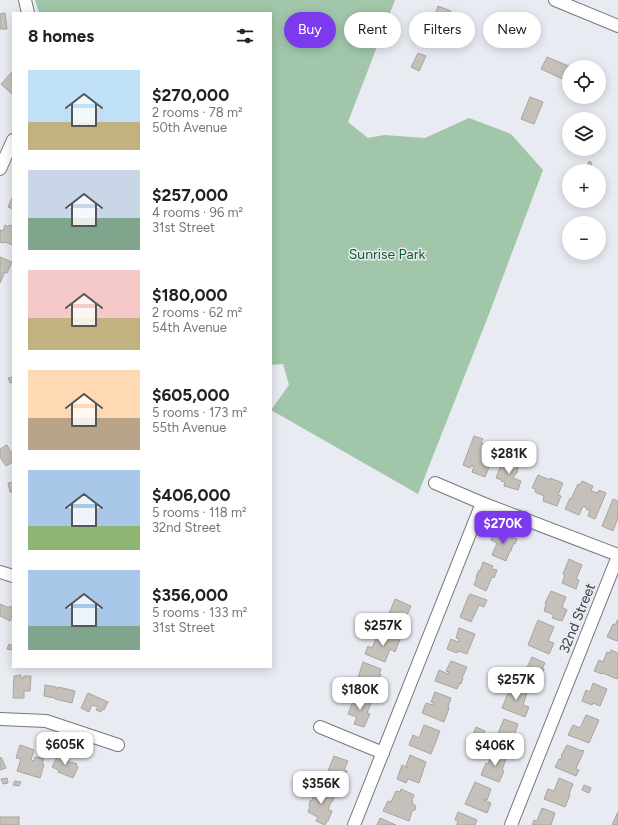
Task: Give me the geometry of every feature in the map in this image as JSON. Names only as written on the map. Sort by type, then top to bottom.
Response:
[{"type":"street","points":[[26,0],[28,12]]},
{"type":"street","points":[[555,0],[618,26]]},
{"type":"street","points":[[0,168],[12,142]]},
{"type":"street","points":[[435,483],[618,556]]},
{"type":"street","points":[[354,825],[482,503]]},
{"type":"street","name":"32nd Street","points":[[511,825],[618,556]]},
{"type":"street","points":[[0,572],[12,576]]},
{"type":"street","points":[[0,719],[46,721],[118,745]]},
{"type":"street","points":[[320,727],[383,752]]},
{"type":"green space","name":"Sunrise Park","points":[[35,0],[395,0],[390,12],[344,12],[344,48],[377,48],[348,122],[368,138],[384,135],[425,138],[469,118],[511,134],[543,170],[489,314],[418,494],[272,411],[289,385],[283,364],[272,365],[272,12],[39,12]]},
{"type":"building","points":[[438,6],[451,11],[451,12],[436,12]]},
{"type":"building","points":[[5,13],[7,29],[0,29],[0,14]]},
{"type":"building","points":[[418,53],[426,56],[419,71],[411,67]]},
{"type":"building","points":[[547,57],[562,63],[562,79],[541,69]]},
{"type":"building","points":[[12,72],[12,94],[1,84]]},
{"type":"building","points":[[530,97],[543,102],[534,124],[521,119]]},
{"type":"building","points":[[12,198],[12,209],[8,207]]},
{"type":"building","points":[[5,225],[8,227],[9,225],[12,226],[12,245],[0,242],[0,230],[3,231]]},
{"type":"building","points":[[0,257],[12,262],[0,283]]},
{"type":"building","points":[[12,377],[12,382],[10,383],[8,378]]},
{"type":"building","points":[[474,436],[483,439],[481,443],[496,449],[488,466],[489,467],[485,477],[472,472],[474,466],[471,466],[470,468],[463,465]]},
{"type":"building","points":[[7,445],[12,454],[12,463],[6,466],[0,457],[0,449]]},
{"type":"building","points":[[503,459],[510,462],[509,464],[518,467],[517,473],[513,478],[521,481],[518,490],[504,486],[505,482],[496,478]]},
{"type":"building","points":[[538,475],[563,483],[558,495],[561,496],[557,506],[543,501],[544,496],[535,492],[536,489],[532,488]]},
{"type":"building","points":[[582,481],[593,486],[591,491],[598,493],[599,490],[606,493],[595,519],[588,516],[590,511],[583,506],[579,515],[565,509],[578,484],[580,485]]},
{"type":"building","points":[[12,482],[12,492],[10,492],[8,483]]},
{"type":"building","points":[[613,499],[618,501],[618,518],[613,531],[602,526]]},
{"type":"building","points":[[494,531],[517,539],[515,544],[513,544],[506,561],[492,555],[497,543],[491,540]]},
{"type":"building","points":[[569,559],[582,565],[576,579],[579,580],[576,589],[562,583],[565,575],[563,574]]},
{"type":"building","points":[[483,562],[493,566],[492,569],[497,570],[486,591],[474,585]]},
{"type":"building","points":[[551,591],[566,597],[562,607],[567,610],[562,621],[552,618],[554,615],[544,611],[545,603]]},
{"type":"building","points":[[470,594],[487,600],[484,607],[479,605],[471,622],[460,617]]},
{"type":"building","points":[[395,599],[411,606],[405,620],[408,621],[403,632],[387,625],[391,615],[389,614]]},
{"type":"building","points":[[0,604],[9,608],[10,606],[12,607],[12,616],[10,621],[0,616]]},
{"type":"building","points":[[618,619],[617,641],[607,637],[613,624],[615,625]]},
{"type":"building","points":[[538,620],[554,627],[548,641],[554,643],[549,654],[528,645]]},
{"type":"building","points":[[459,628],[475,634],[467,654],[458,651],[457,653],[447,649],[451,639],[458,642],[459,639],[456,638]]},
{"type":"building","points":[[378,634],[389,638],[390,635],[400,639],[395,652],[390,649],[385,662],[365,654],[368,646],[372,648]]},
{"type":"building","points":[[9,644],[12,646],[11,650],[7,649]]},
{"type":"building","points":[[611,650],[618,653],[617,679],[594,671],[599,660],[603,662],[607,652],[610,653]]},
{"type":"building","points":[[532,657],[545,663],[538,685],[522,678]]},
{"type":"building","points":[[451,661],[467,667],[461,684],[460,683],[457,689],[435,681],[439,670],[448,674],[449,672],[446,671]]},
{"type":"building","points":[[363,662],[381,669],[379,674],[381,674],[377,683],[382,685],[377,696],[353,687],[358,678]]},
{"type":"building","points":[[21,675],[21,678],[24,676],[31,676],[30,691],[24,691],[24,698],[13,698],[14,676]]},
{"type":"building","points":[[593,683],[607,689],[600,706],[582,701],[586,690],[590,692]]},
{"type":"building","points":[[512,684],[528,690],[523,705],[529,707],[525,717],[502,708]]},
{"type":"building","points":[[45,685],[75,691],[72,703],[44,696]]},
{"type":"building","points":[[435,692],[451,698],[444,722],[422,713],[426,703],[433,705],[434,703],[431,702]]},
{"type":"building","points":[[88,693],[108,702],[104,710],[102,709],[101,712],[96,710],[98,707],[92,705],[89,712],[81,708]]},
{"type":"building","points":[[355,696],[371,703],[367,713],[370,714],[364,727],[354,724],[357,717],[348,714]]},
{"type":"building","points":[[586,715],[599,720],[589,743],[568,735],[573,725],[580,728]]},
{"type":"building","points":[[504,719],[518,724],[514,736],[512,736],[517,738],[512,748],[495,741]]},
{"type":"building","points":[[424,725],[440,731],[431,754],[409,745],[413,735],[419,738]]},
{"type":"building","points":[[476,727],[485,731],[481,740],[472,737]]},
{"type":"building","points":[[20,745],[34,750],[31,760],[34,761],[35,757],[44,759],[40,778],[17,771],[21,759],[16,758]]},
{"type":"building","points":[[567,745],[584,751],[576,769],[579,770],[576,776],[555,767],[559,759],[561,759]]},
{"type":"building","points":[[493,751],[507,756],[502,770],[504,771],[499,782],[481,775],[486,763],[488,764]]},
{"type":"building","points":[[59,753],[70,757],[68,762],[77,764],[76,766],[78,767],[73,778],[58,772],[59,770],[52,767]]},
{"type":"building","points":[[410,755],[426,762],[419,783],[408,779],[406,783],[397,779],[402,765],[408,768],[406,766]]},
{"type":"building","points":[[334,756],[348,761],[344,770],[347,771],[341,788],[324,781]]},
{"type":"building","points":[[1,757],[6,768],[0,770],[0,758]]},
{"type":"building","points":[[7,778],[8,783],[3,784],[1,779]]},
{"type":"building","points":[[559,778],[573,784],[565,807],[544,799],[548,789],[554,791]]},
{"type":"building","points":[[15,781],[21,782],[19,786],[13,785]]},
{"type":"building","points":[[475,782],[491,789],[487,800],[484,799],[491,803],[487,813],[465,804]]},
{"type":"building","points":[[584,785],[591,788],[589,793],[582,790]]},
{"type":"building","points":[[317,787],[332,794],[334,798],[328,810],[332,811],[325,825],[316,821],[318,817],[308,812],[310,801],[312,800]]},
{"type":"building","points":[[401,789],[414,795],[412,804],[415,805],[416,808],[412,811],[409,821],[383,811],[388,801],[391,802],[396,791],[400,792]]},
{"type":"building","points":[[542,808],[555,813],[551,825],[532,825],[534,820],[537,821]]},
{"type":"building","points":[[458,812],[477,820],[475,825],[457,825],[458,821],[455,820]]},
{"type":"building","points":[[618,812],[618,825],[612,825]]},
{"type":"building","points":[[0,817],[19,817],[19,825],[0,825]]},
{"type":"building","points":[[380,818],[396,825],[377,825]]}]
